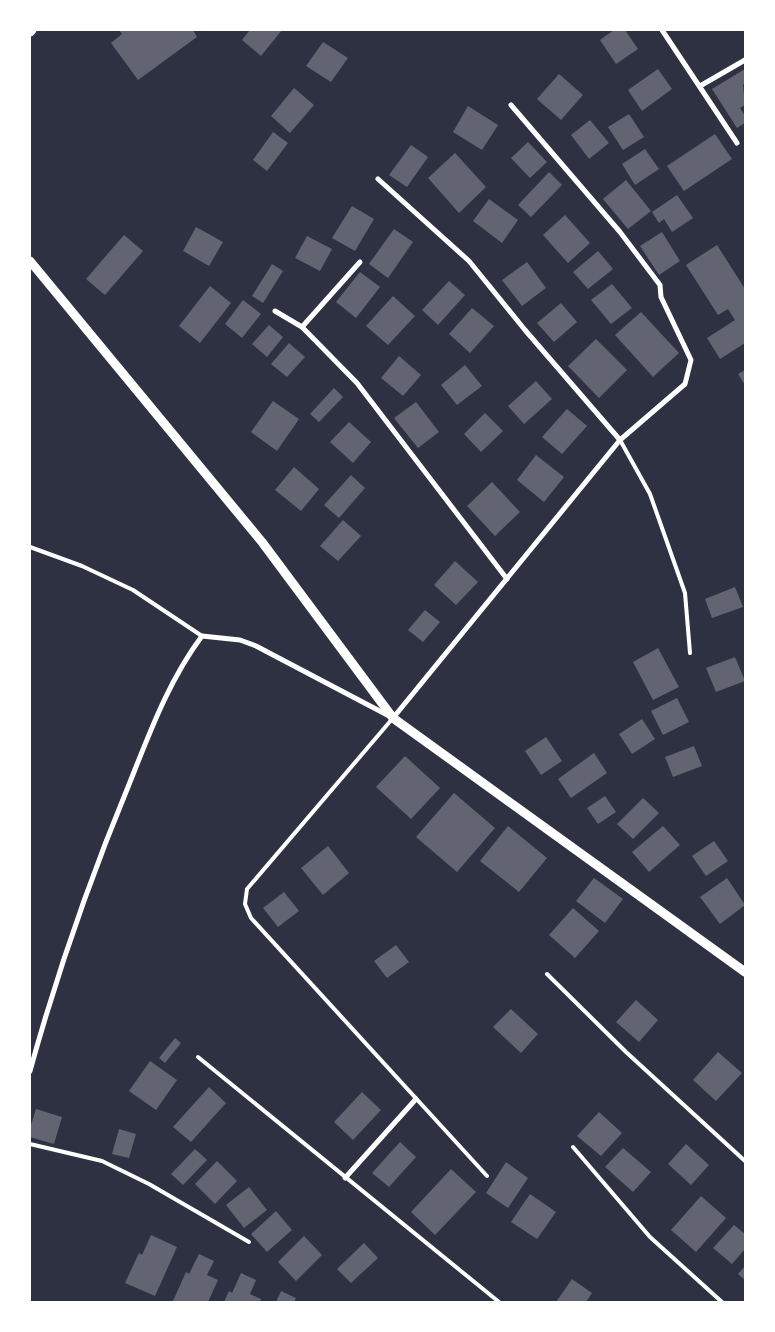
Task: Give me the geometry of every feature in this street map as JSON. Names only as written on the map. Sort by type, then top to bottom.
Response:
[{"type":"street","points":[[662,30],[736,143]]},
{"type":"street","points":[[700,86],[745,60]]},
{"type":"street","points":[[393,718],[620,440],[685,384],[691,360],[662,297],[660,285],[620,232],[511,105]]},
{"type":"street","points":[[378,179],[469,261],[525,330],[620,440]]},
{"type":"street","points":[[30,261],[262,542],[393,718]]},
{"type":"street","points":[[302,327],[360,262]]},
{"type":"street","points":[[275,311],[302,327],[357,383],[507,579]]},
{"type":"street","points":[[30,1071],[46,1015],[107,837],[150,728],[187,655],[202,636],[240,640],[256,646],[393,718],[745,972]]},
{"type":"street","points":[[345,1178],[416,1099]]},
{"type":"lane","points":[[620,440],[650,494],[685,593],[690,653]]},
{"type":"lane","points":[[30,547],[82,566],[133,590],[202,636]]},
{"type":"lane","points":[[393,718],[247,888],[245,904],[251,918],[487,1176]]},
{"type":"lane","points":[[547,974],[626,1052],[745,1161]]},
{"type":"lane","points":[[198,1057],[499,1302]]},
{"type":"lane","points":[[30,1144],[102,1161],[149,1184],[249,1242]]},
{"type":"lane","points":[[573,1147],[650,1237],[722,1302]]},
{"type":"building","points":[[119,30],[193,30],[197,37],[138,80],[111,43],[122,34]]},
{"type":"building","points":[[250,30],[282,30],[261,56],[242,40]]},
{"type":"building","points":[[614,30],[625,30],[638,49],[616,64],[600,40]]},
{"type":"building","points":[[323,42],[348,58],[331,82],[306,66]]},
{"type":"building","points":[[658,69],[672,89],[642,111],[628,90]]},
{"type":"building","points":[[745,69],[745,83],[743,85],[745,105],[740,108],[745,116],[745,123],[737,128],[712,89]]},
{"type":"building","points":[[559,74],[583,95],[561,120],[537,99]]},
{"type":"building","points":[[294,88],[314,105],[290,133],[271,116]]},
{"type":"building","points":[[468,106],[498,125],[482,150],[453,132]]},
{"type":"building","points":[[629,114],[644,137],[623,150],[608,127]]},
{"type":"building","points":[[590,120],[609,143],[589,159],[571,135]]},
{"type":"building","points":[[273,132],[288,143],[267,171],[253,160]]},
{"type":"building","points":[[715,134],[732,159],[684,191],[667,166]]},
{"type":"building","points":[[528,142],[547,162],[530,178],[511,158]]},
{"type":"building","points":[[411,145],[428,157],[407,187],[389,175]]},
{"type":"building","points":[[645,149],[659,169],[635,185],[622,164]]},
{"type":"building","points":[[455,153],[486,187],[459,213],[428,178]]},
{"type":"building","points":[[549,172],[562,185],[531,217],[518,205]]},
{"type":"building","points":[[626,180],[651,211],[628,229],[603,199]]},
{"type":"building","points":[[677,195],[693,218],[672,232],[664,219],[659,223],[652,212]]},
{"type":"building","points":[[489,199],[518,220],[502,243],[473,221]]},
{"type":"building","points":[[352,206],[374,219],[355,251],[332,238]]},
{"type":"building","points":[[565,215],[590,243],[568,263],[543,235]]},
{"type":"building","points":[[196,227],[223,242],[209,266],[183,251]]},
{"type":"building","points":[[394,229],[413,242],[388,278],[369,264]]},
{"type":"building","points":[[662,232],[680,261],[659,275],[640,246]]},
{"type":"building","points":[[124,235],[143,251],[105,295],[86,279]]},
{"type":"building","points":[[307,236],[332,249],[320,271],[295,258]]},
{"type":"building","points":[[717,245],[745,289],[745,343],[720,359],[707,338],[735,320],[728,309],[718,315],[686,265]]},
{"type":"building","points":[[598,251],[613,269],[588,289],[573,272]]},
{"type":"building","points":[[527,262],[546,288],[522,306],[502,280]]},
{"type":"building","points":[[272,264],[283,271],[263,303],[252,296]]},
{"type":"building","points":[[360,272],[380,287],[356,318],[336,302]]},
{"type":"building","points":[[449,281],[465,295],[438,325],[422,310]]},
{"type":"building","points":[[612,284],[632,308],[611,324],[591,300]]},
{"type":"building","points":[[210,286],[231,303],[200,343],[179,326]]},
{"type":"building","points":[[393,296],[415,316],[388,345],[366,326]]},
{"type":"building","points":[[243,300],[261,314],[242,338],[225,324]]},
{"type":"building","points":[[561,303],[577,322],[554,342],[537,323]]},
{"type":"building","points":[[472,308],[494,326],[470,353],[449,334]]},
{"type":"building","points":[[641,312],[679,353],[653,377],[615,335]]},
{"type":"building","points":[[269,325],[283,337],[267,357],[252,344]]},
{"type":"building","points":[[596,339],[627,370],[599,398],[568,366]]},
{"type":"building","points":[[289,343],[305,357],[287,377],[271,364]]},
{"type":"building","points":[[399,356],[421,375],[403,396],[381,378]]},
{"type":"building","points":[[465,365],[482,386],[457,405],[441,385]]},
{"type":"building","points":[[745,370],[745,385],[738,374]]},
{"type":"building","points":[[536,381],[552,399],[524,424],[508,406]]},
{"type":"building","points":[[334,388],[343,397],[319,422],[310,414]]},
{"type":"building","points":[[273,401],[299,419],[277,451],[251,432]]},
{"type":"building","points":[[416,402],[439,432],[418,448],[394,418]]},
{"type":"building","points":[[567,409],[587,426],[562,454],[542,437]]},
{"type":"building","points":[[485,413],[503,431],[481,452],[464,434]]},
{"type":"building","points":[[349,422],[371,442],[353,463],[330,442]]},
{"type":"building","points":[[536,455],[564,477],[544,502],[517,480]]},
{"type":"building","points":[[294,467],[319,489],[301,511],[275,490]]},
{"type":"building","points":[[351,475],[365,488],[339,518],[324,505]]},
{"type":"building","points":[[492,482],[520,512],[495,536],[467,506]]},
{"type":"building","points":[[343,520],[361,536],[338,561],[320,546]]},
{"type":"building","points":[[455,561],[478,582],[456,605],[434,585]]},
{"type":"building","points":[[735,587],[743,607],[712,618],[705,599]]},
{"type":"building","points":[[425,610],[440,622],[423,642],[408,630]]},
{"type":"building","points":[[658,648],[679,687],[653,700],[633,662]]},
{"type":"building","points":[[735,657],[745,681],[716,692],[706,668]]},
{"type":"building","points":[[677,698],[689,722],[663,735],[651,711]]},
{"type":"building","points":[[642,719],[655,739],[632,754],[619,734]]},
{"type":"building","points":[[546,737],[562,761],[541,775],[525,751]]},
{"type":"building","points":[[694,746],[702,766],[673,777],[665,757]]},
{"type":"building","points":[[594,753],[607,773],[571,798],[558,779]]},
{"type":"building","points":[[405,756],[440,788],[411,819],[376,787]]},
{"type":"building","points":[[454,793],[495,828],[457,872],[416,837]]},
{"type":"building","points":[[605,796],[616,812],[598,824],[587,808]]},
{"type":"building","points":[[643,798],[659,813],[633,839],[617,824]]},
{"type":"building","points":[[508,826],[547,858],[519,892],[480,861]]},
{"type":"building","points":[[663,826],[680,845],[649,872],[632,852]]},
{"type":"building","points":[[714,841],[728,861],[706,876],[692,856]]},
{"type":"building","points":[[328,846],[349,873],[323,895],[301,868]]},
{"type":"building","points":[[594,878],[623,899],[605,923],[576,901]]},
{"type":"building","points":[[727,878],[745,905],[720,924],[700,897]]},
{"type":"building","points":[[284,892],[299,911],[278,927],[263,908]]},
{"type":"building","points":[[573,908],[599,931],[575,958],[549,935]]},
{"type":"building","points":[[396,945],[409,962],[387,978],[374,961]]},
{"type":"building","points":[[636,1000],[658,1020],[639,1042],[616,1022]]},
{"type":"building","points":[[511,1009],[538,1034],[521,1053],[493,1027]]},
{"type":"building","points":[[175,1038],[181,1043],[165,1063],[159,1058]]},
{"type":"building","points":[[718,1052],[742,1073],[716,1101],[693,1080]]},
{"type":"building","points":[[150,1061],[177,1080],[156,1110],[129,1091]]},
{"type":"building","points":[[209,1087],[226,1103],[191,1142],[173,1127]]},
{"type":"building","points":[[362,1092],[381,1110],[353,1140],[334,1122]]},
{"type":"building","points":[[36,1109],[62,1117],[54,1144],[30,1137],[30,1128]]},
{"type":"building","points":[[599,1112],[622,1133],[601,1156],[577,1136]]},
{"type":"building","points":[[119,1129],[136,1134],[129,1158],[112,1154]]},
{"type":"building","points":[[400,1142],[416,1157],[389,1187],[372,1173]]},
{"type":"building","points":[[686,1144],[709,1165],[691,1185],[668,1164]]},
{"type":"building","points":[[623,1148],[651,1172],[633,1192],[605,1167]]},
{"type":"building","points":[[195,1149],[207,1160],[183,1185],[171,1174]]},
{"type":"building","points":[[217,1161],[237,1181],[215,1204],[195,1184]]},
{"type":"building","points":[[506,1162],[528,1178],[508,1208],[486,1193]]},
{"type":"building","points":[[451,1169],[476,1192],[435,1235],[411,1212]]},
{"type":"building","points":[[249,1187],[267,1210],[244,1228],[226,1205]]},
{"type":"building","points":[[530,1194],[556,1212],[537,1239],[511,1222]]},
{"type":"building","points":[[701,1196],[726,1218],[696,1252],[671,1230]]},
{"type":"building","points":[[276,1211],[292,1230],[267,1252],[251,1234]]},
{"type":"building","points":[[734,1225],[745,1234],[745,1249],[732,1264],[713,1248]]},
{"type":"building","points":[[151,1235],[177,1247],[155,1296],[125,1283],[139,1253],[142,1255]]},
{"type":"building","points":[[304,1236],[322,1255],[296,1281],[278,1262]]},
{"type":"building","points":[[364,1243],[378,1258],[351,1283],[337,1269]]},
{"type":"building","points":[[199,1254],[214,1261],[207,1275],[218,1280],[208,1302],[173,1301],[186,1272],[189,1274]]},
{"type":"building","points":[[745,1266],[745,1280],[738,1274]]},
{"type":"building","points":[[241,1273],[256,1280],[250,1294],[261,1299],[260,1302],[224,1302],[229,1291],[232,1293]]},
{"type":"building","points":[[572,1279],[592,1293],[586,1302],[556,1302]]},
{"type":"building","points":[[281,1291],[296,1298],[294,1302],[276,1302]]}]
